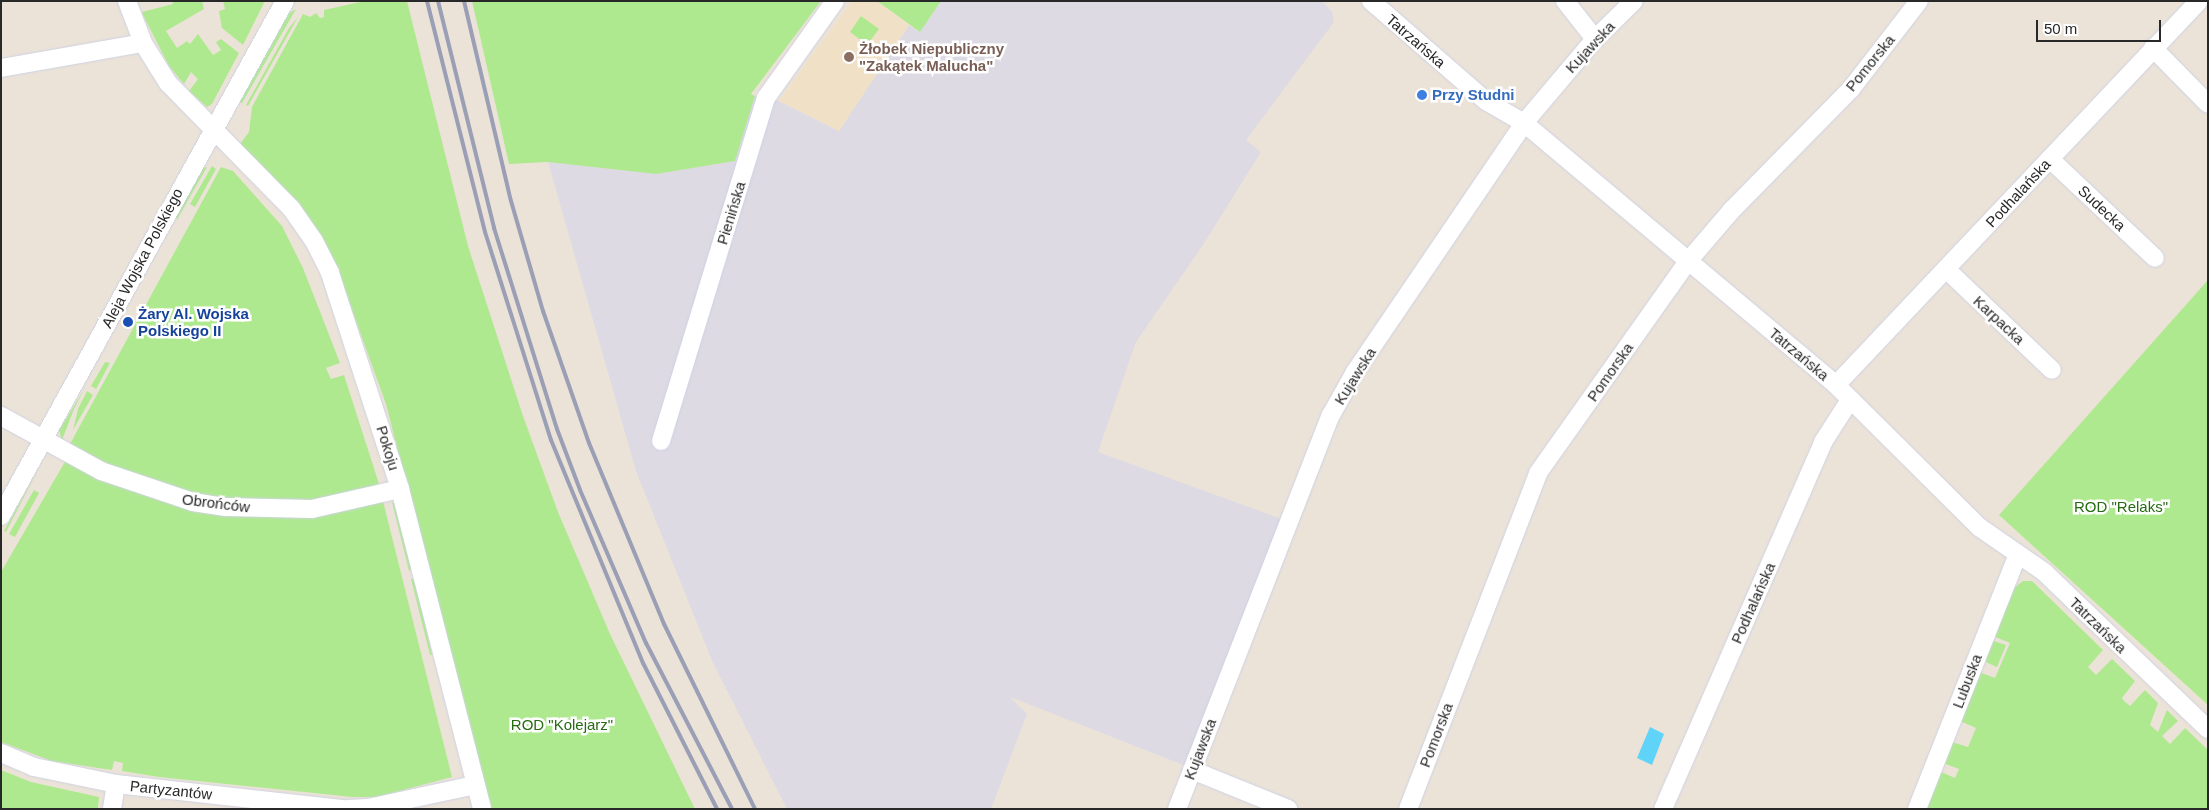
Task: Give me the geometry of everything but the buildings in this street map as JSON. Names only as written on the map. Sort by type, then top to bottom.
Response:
[{"type":"street","name":"Pokoju","points":[[127,1],[143,42],[168,83],[212,130],[279,195],[314,241],[343,307],[400,489],[482,809]]},
{"type":"street","name":"Aleja Wojska Polskiego","points":[[1,516],[212,130],[285,1]]},
{"type":"street","name":"Pienińska","points":[[661,441],[766,98],[835,1]]},
{"type":"street","name":"Tatrzańska","points":[[1370,1],[1486,101],[1524,123],[1836,385],[1979,527],[2044,572],[2208,729]]},
{"type":"street","points":[[1566,1],[1595,39]]},
{"type":"street","name":"Kujawska","points":[[1177,809],[1330,414],[1355,372],[1524,123],[1595,39],[1634,1]]},
{"type":"street","name":"Pomorska","points":[[1408,809],[1538,473],[1689,260],[1731,211],[1851,90],[1919,1]]},
{"type":"street","name":"Podhalańska","points":[[1836,385],[2199,1]]},
{"type":"street","points":[[1,68],[143,42]]},
{"type":"street","points":[[2153,48],[2208,104]]},
{"type":"street","name":"Sudecka","points":[[2050,159],[2155,258]]},
{"type":"street","name":"Karpacka","points":[[1946,269],[2052,370]]},
{"type":"street","name":"Podhalańska","points":[[1663,809],[1823,442],[1850,400]]},
{"type":"street","name":"Obrońców","points":[[1,416],[130,483],[179,499],[222,506],[312,509],[400,489]]},
{"type":"street","name":"Lubuska","points":[[1918,809],[2018,554]]},
{"type":"street","name":"Partyzantów","points":[[1,753],[34,767],[116,784],[344,809]]},
{"type":"street","points":[[1192,770],[1288,809]]},
{"type":"street","points":[[112,809],[116,784]]},
{"type":"street","points":[[348,809],[368,808],[475,785]]},
{"type":"shaded area","name":"Żłobek Niepubliczny \"Zakątek Malucha\"","points":[[852,1],[877,1],[909,25],[839,131],[779,101]]},
{"type":"shaded area","points":[[941,1],[1322,1],[1332,11],[1334,22],[1246,140],[1261,152],[1203,245],[1136,342],[1098,452],[1287,521],[1191,768],[1010,697],[1027,714],[991,809],[787,809],[713,663],[636,471],[548,162],[656,174],[734,161],[755,96],[779,101],[839,131],[909,25],[920,32]]},
{"type":"green space","points":[[172,1],[202,1],[204,9],[166,31],[177,48],[187,41],[190,44],[198,34],[213,55],[221,50],[216,42],[221,39],[239,53],[212,104],[207,107],[189,91],[198,79],[191,72],[184,84],[169,66],[142,12],[173,4]]},
{"type":"green space","points":[[223,1],[265,1],[243,45],[222,28],[219,11],[225,9]]},
{"type":"green space","name":"ROD \"Kolejarz\"","points":[[365,1],[407,1],[468,246],[523,416],[558,512],[610,634],[695,809],[490,809],[386,404],[347,296],[333,260],[284,189],[240,144],[249,132],[252,107],[303,14],[310,17],[316,13],[320,18],[324,17],[324,10]]},
{"type":"green space","points":[[472,1],[821,1],[751,94],[755,96],[735,161],[656,174],[548,162],[509,164]]},
{"type":"green space","points":[[877,1],[941,1],[920,32]]},
{"type":"green space","points":[[296,9],[242,103],[239,102],[288,14]]},
{"type":"green space","points":[[861,16],[879,29],[867,45],[850,32]]},
{"type":"green space","points":[[298,17],[248,106],[246,105],[289,28]]},
{"type":"green space","points":[[212,166],[216,169],[195,207],[190,204]]},
{"type":"green space","points":[[207,167],[177,220],[176,217],[203,168]]},
{"type":"green space","points":[[221,167],[233,171],[282,226],[303,268],[340,363],[326,368],[331,379],[344,375],[380,487],[330,500],[287,503],[202,496],[117,469],[70,444]]},
{"type":"green space","name":"ROD \"Relaks\"","points":[[2208,280],[2208,705],[1999,515]]},
{"type":"green space","points":[[105,362],[110,363],[96,389],[91,386]]},
{"type":"green space","points":[[84,390],[74,409],[62,440],[59,430]]},
{"type":"green space","points":[[87,391],[93,395],[73,430],[78,409]]},
{"type":"green space","points":[[66,460],[103,479],[312,516],[383,501],[452,777],[377,797],[352,797],[159,777],[122,771],[123,763],[114,761],[112,770],[52,761],[1,742],[1,572]]},
{"type":"green space","points":[[38,470],[6,532],[4,531]]},
{"type":"green space","points":[[34,490],[39,493],[15,537],[9,534]]},
{"type":"green space","points":[[392,502],[396,504],[412,570],[409,571]]},
{"type":"green space","points":[[411,579],[415,579],[432,655],[430,655]]},
{"type":"green space","points":[[2023,581],[2032,581],[2103,650],[2088,667],[2096,675],[2112,659],[2135,681],[2122,698],[2124,701],[2130,706],[2145,690],[2158,703],[2150,725],[2158,732],[2167,710],[2178,721],[2162,736],[2170,744],[2185,728],[2208,750],[2208,809],[1925,809],[1939,771],[1955,778],[1959,769],[1943,763],[1952,742],[1968,747],[1976,728],[1960,721],[1979,672],[1995,678],[2010,643],[1993,636],[2009,592]]},
{"type":"green space","points":[[1991,640],[2006,645],[1997,667],[1983,661]]},
{"type":"green space","points":[[1,770],[31,782],[99,797],[98,809],[1,809]]},
{"type":"water","points":[[1650,727],[1664,734],[1652,765],[1637,758]]},
{"type":"railway","points":[[427,1],[485,232],[551,440],[643,663],[717,809]]},
{"type":"railway","points":[[438,1],[494,228],[557,429],[580,490],[646,643],[732,809]]},
{"type":"railway","points":[[464,1],[511,201],[543,311],[589,443],[664,624],[755,809]]},
{"type":"place","name":"Żłobek Niepubliczny \"Zakątek Malucha\"","points":[[849,57]]},
{"type":"place","name":"Przy Studni","points":[[1422,95]]},
{"type":"place","name":"Żary Al. Wojska Polskiego II","points":[[128,322]]}]
